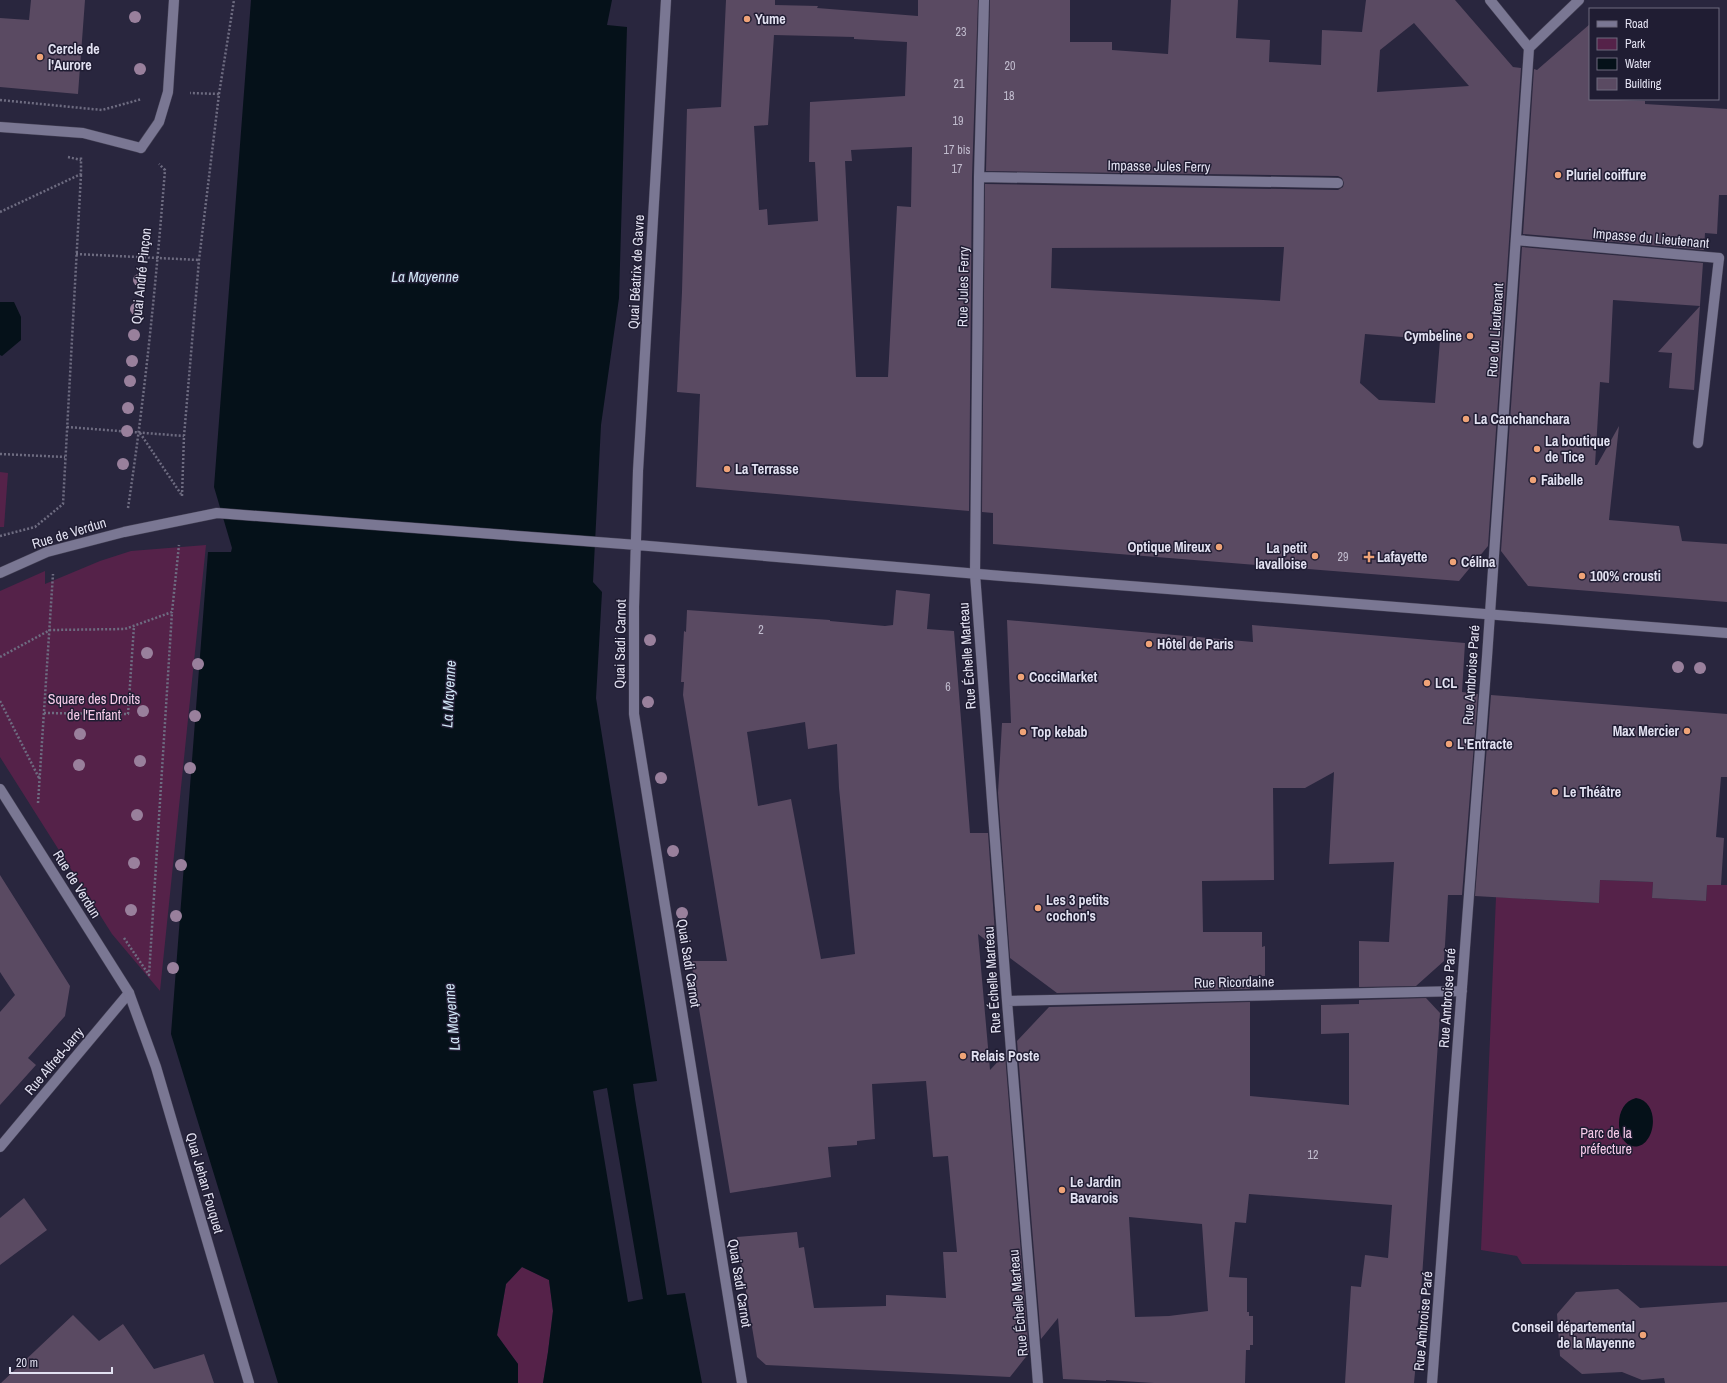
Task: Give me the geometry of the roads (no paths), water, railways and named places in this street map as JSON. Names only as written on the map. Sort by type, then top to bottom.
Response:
[{"type":"street","points":[[0,128],[83,133],[141,148],[158,122],[168,92],[174,0]]},
{"type":"street","name":"Quai Béatrix de Gavre","points":[[637,545],[638,471],[666,0]]},
{"type":"street","name":"Rue Jules Ferry","points":[[975,574],[979,177],[984,0]]},
{"type":"street","points":[[1490,0],[1529,48],[1579,0]]},
{"type":"street","name":"Rue du Lieutenant","points":[[1490,615],[1529,48]]},
{"type":"street","name":"Impasse Jules Ferry","points":[[979,177],[1338,183]]},
{"type":"street","name":"Impasse du Lieutenant","points":[[1516,240],[1719,258],[1698,443]]},
{"type":"street","name":"Rue de Verdun","points":[[0,573],[47,552],[124,532],[217,513],[637,545],[975,574],[1727,633]]},
{"type":"street","name":"Quai Sadi Carnot","points":[[637,545],[634,714],[742,1383]]},
{"type":"street","name":"Rue Échelle Marteau","points":[[975,574],[1007,1001],[1038,1383]]},
{"type":"street","name":"Rue Ambroise Paré","points":[[1432,1383],[1490,615]]},
{"type":"street","name":"Rue de Verdun","points":[[0,789],[129,993]]},
{"type":"street","name":"Rue Ricordaine","points":[[1007,1001],[1462,991]]},
{"type":"street","name":"Rue Alfred-Jarry","points":[[0,1147],[129,993]]},
{"type":"street","name":"Quai Jehan Fouquet","points":[[129,993],[156,1067],[249,1383]]},
{"type":"water","name":"La Mayenne","points":[[251,0],[612,0],[607,25],[627,27],[619,298],[601,425],[593,582],[602,592],[596,698],[657,1081],[633,1084],[635,1099],[667,1295],[685,1293],[702,1383],[543,1383],[553,1311],[549,1280],[522,1267],[506,1284],[497,1335],[518,1364],[518,1383],[278,1383],[171,1034],[208,552],[231,552],[232,548],[214,487]],"holes":[[[607,1088],[643,1299],[628,1302],[593,1091]]]},
{"type":"water","points":[[0,302],[14,302],[21,317],[21,340],[2,356],[0,355]]},
{"type":"water","points":[[1636,1098],[1645,1101],[1650,1108],[1653,1117],[1653,1126],[1646,1142],[1639,1146],[1631,1146],[1625,1142],[1621,1136],[1619,1118],[1626,1104]]},
{"type":"place","name":"Yume","points":[[747,19]]},
{"type":"place","name":"Cercle de l'Aurore","points":[[40,57]]},
{"type":"place","name":"Pluriel coiffure","points":[[1558,175]]},
{"type":"place","name":"Cymbeline","points":[[1470,336]]},
{"type":"place","name":"La Canchanchara","points":[[1466,419]]},
{"type":"place","name":"La boutique de Tice","points":[[1537,449]]},
{"type":"place","name":"La Terrasse","points":[[727,469]]},
{"type":"place","name":"Faibelle","points":[[1533,480]]},
{"type":"place","name":"Optique Mireux","points":[[1219,547]]},
{"type":"place","name":"La petit lavalloise","points":[[1315,556]]},
{"type":"place","name":"Lafayette","points":[[1369,557]]},
{"type":"place","name":"Célina","points":[[1453,562]]},
{"type":"place","name":"100% crousti","points":[[1582,576]]},
{"type":"place","name":"Hôtel de Paris","points":[[1149,644]]},
{"type":"place","name":"CocciMarket","points":[[1021,677]]},
{"type":"place","name":"LCL","points":[[1427,683]]},
{"type":"place","name":"Max Mercier","points":[[1687,731]]},
{"type":"place","name":"Top kebab","points":[[1023,732]]},
{"type":"place","name":"L'Entracte","points":[[1449,744]]},
{"type":"place","name":"Le Théâtre","points":[[1555,792]]},
{"type":"place","name":"Les 3 petits cochon's","points":[[1038,908]]},
{"type":"place","name":"Relais Poste","points":[[963,1056]]},
{"type":"place","name":"Le Jardin Bavarois","points":[[1062,1190]]},
{"type":"place","name":"Conseil départemental de la Mayenne","points":[[1643,1335]]},
{"type":"park label","name":"Square des Droits de l'Enfant","points":[[94,708]]},
{"type":"park label","name":"Parc de la préfecture","points":[[1606,1142]]}]
